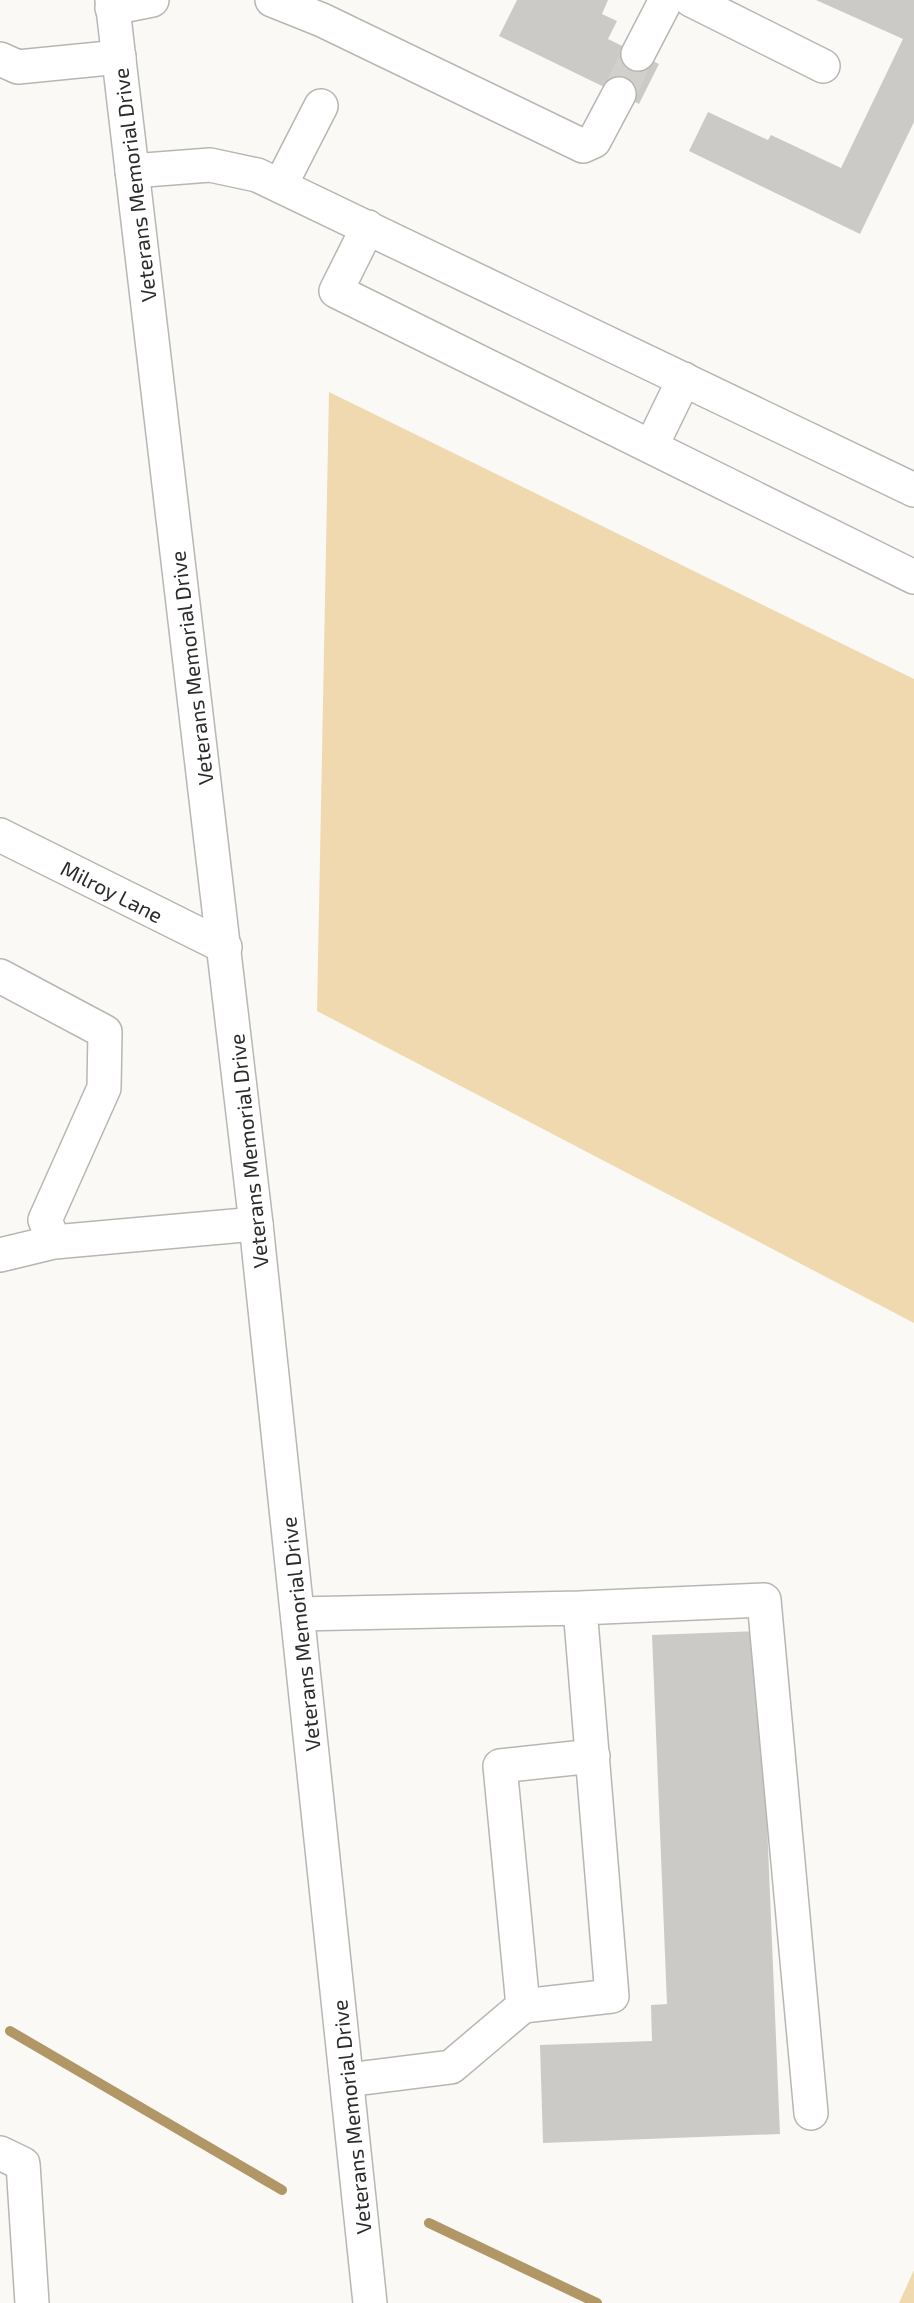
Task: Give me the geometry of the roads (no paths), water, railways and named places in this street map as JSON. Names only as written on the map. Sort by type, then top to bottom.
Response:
[{"type":"main road","points":[[112,4],[152,0]]},
{"type":"main road","points":[[272,0],[322,20],[583,146],[594,141],[619,94]]},
{"type":"main road","points":[[638,54],[666,0]]},
{"type":"main road","points":[[691,0],[823,66]]},
{"type":"main road","name":"Veterans Memorial Drive","points":[[112,4],[225,947],[370,2303]]},
{"type":"main road","points":[[0,59],[18,67],[119,57]]},
{"type":"main road","points":[[280,186],[321,106]]},
{"type":"main road","points":[[132,171],[210,165],[257,175],[914,490]]},
{"type":"main road","points":[[368,227],[336,291],[914,577]]},
{"type":"main road","points":[[651,447],[684,379]]},
{"type":"main road","name":"Milroy Lane","points":[[0,835],[225,947]]},
{"type":"main road","points":[[0,976],[105,1032],[104,1088],[45,1220],[54,1242]]},
{"type":"main road","points":[[0,1255],[54,1242],[256,1224]]},
{"type":"main road","points":[[298,1614],[580,1608],[764,1600],[811,2113]]},
{"type":"main road","points":[[347,2080],[451,2067],[523,2006],[612,1996],[580,1608]]},
{"type":"main road","points":[[523,2006],[500,1766],[593,1756]]},
{"type":"main road","points":[[0,2153],[23,2163],[32,2303]]},
{"type":"waterway","points":[[10,2031],[282,2190]]},
{"type":"waterway","points":[[429,2223],[597,2303]]},
{"type":"tunnel","points":[[619,94],[638,54]]}]
